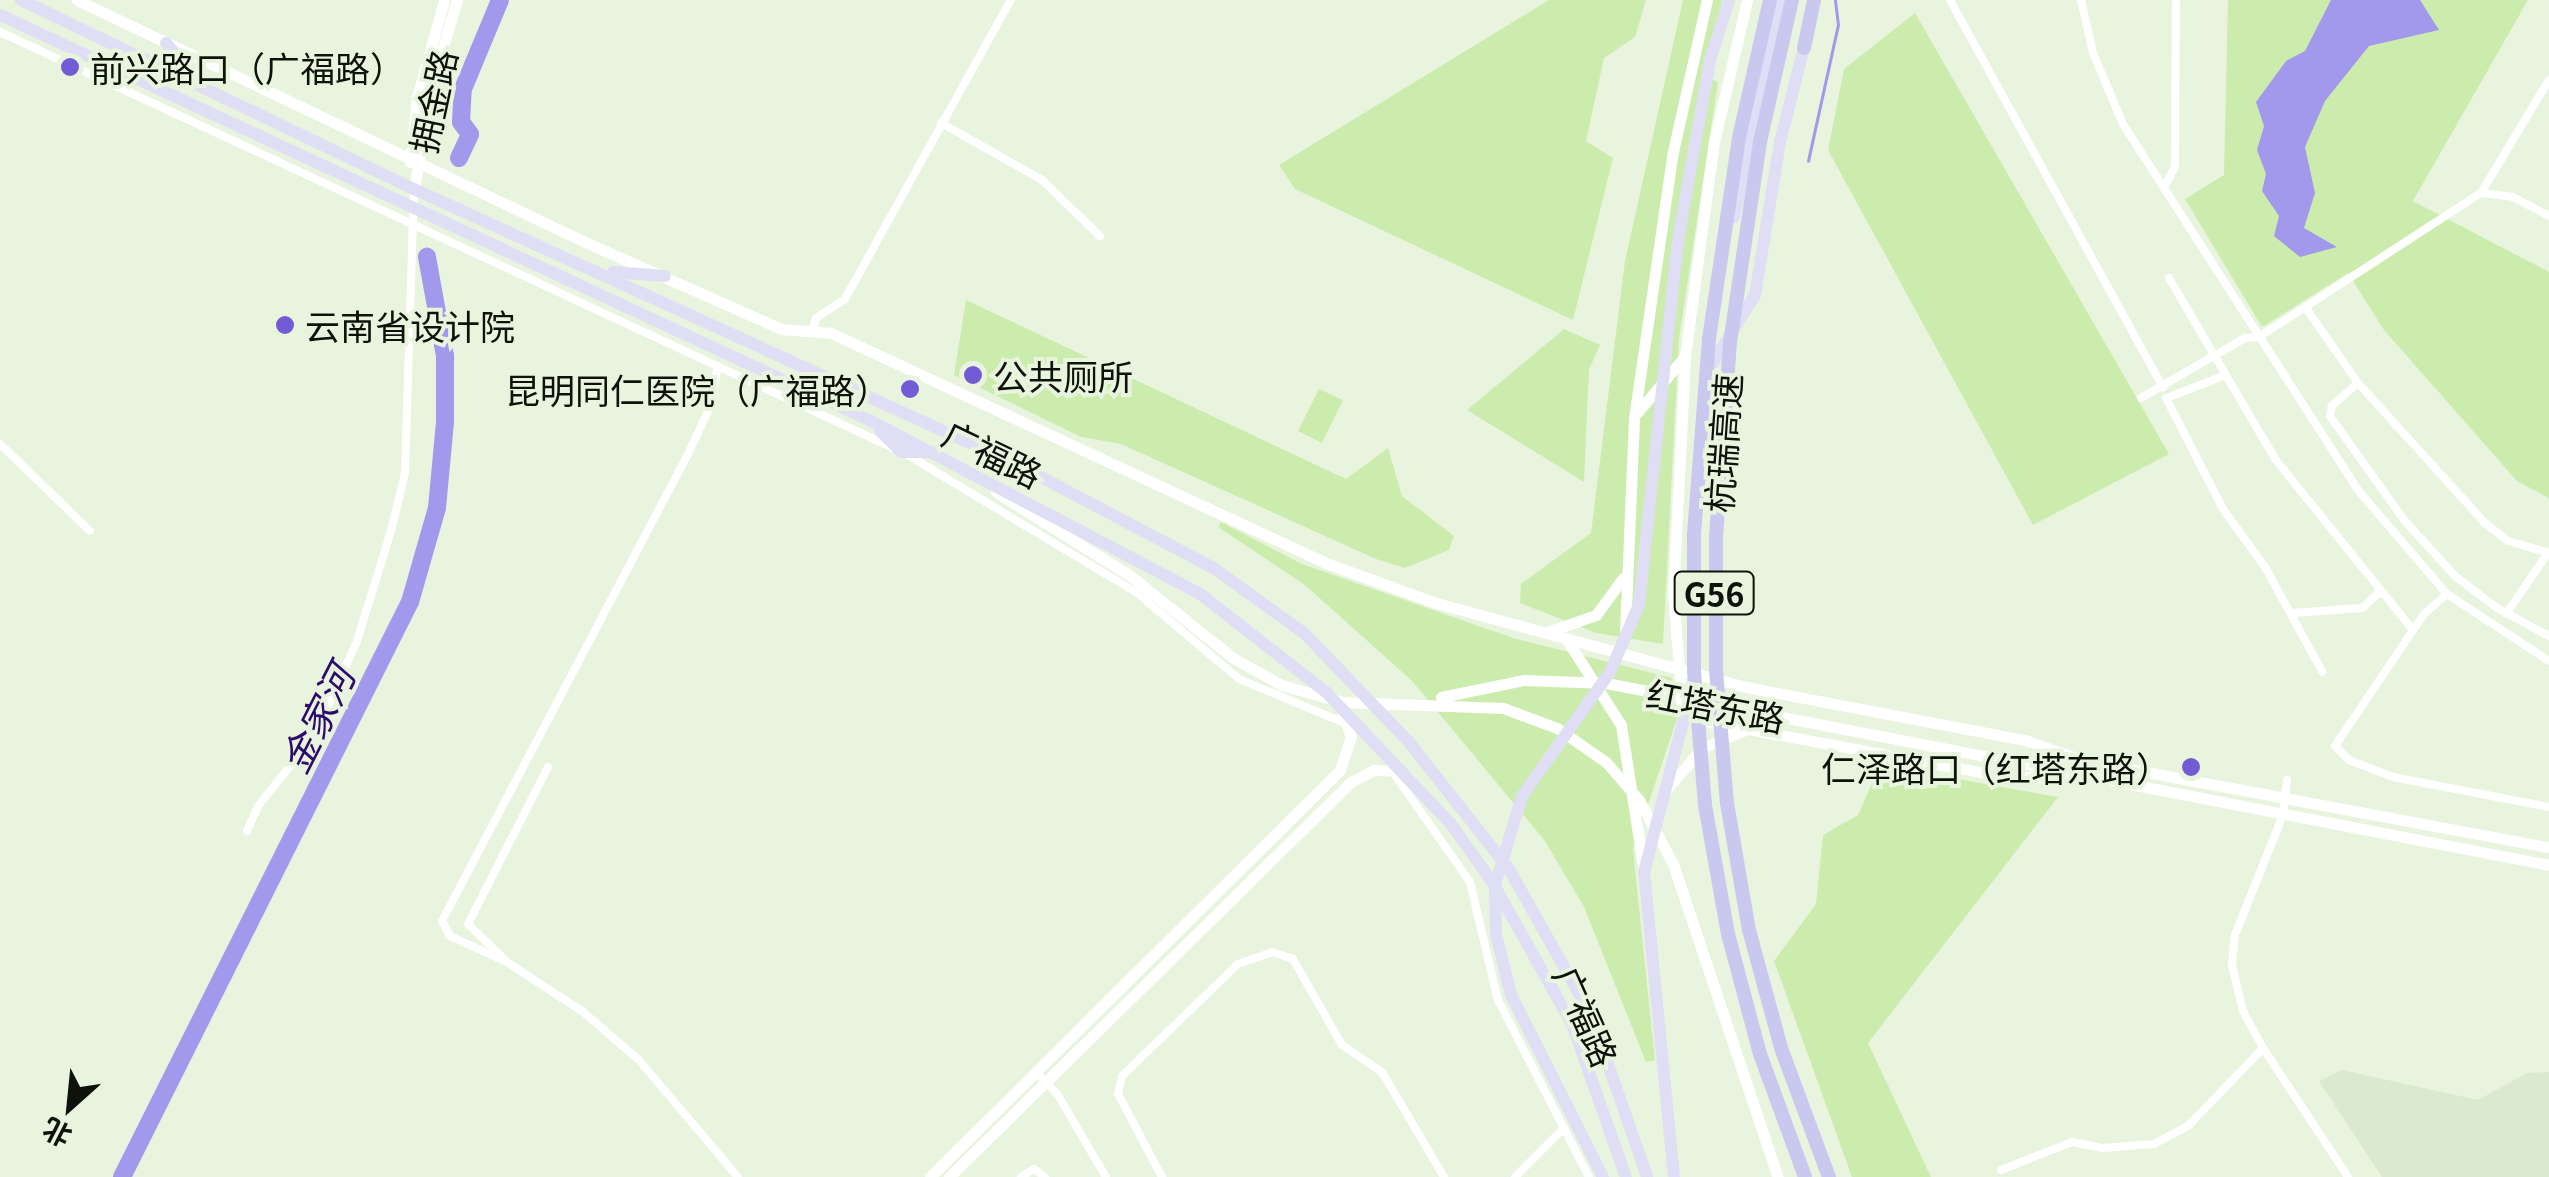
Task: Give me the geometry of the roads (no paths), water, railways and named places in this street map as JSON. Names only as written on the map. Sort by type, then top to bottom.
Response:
[{"type":"highway","name":"杭瑞高速","points":[[1770,0],[1712,306],[1692,630],[1700,766],[1728,934],[1760,1054],[1805,1177]]},
{"type":"highway","name":"杭瑞高速","points":[[1792,0],[1754,177],[1728,356],[1716,537],[1716,670],[1727,803],[1749,930],[1780,1048],[1828,1177]]},
{"type":"highway","points":[[1804,48],[1814,0]]},
{"type":"main road","name":"广福路","points":[[22,0],[414,190],[893,404],[1164,539],[1306,634],[1408,740],[1509,869],[1591,1015],[1647,1177]]},
{"type":"main road","points":[[77,0],[414,161],[781,329],[813,329]]},
{"type":"main road","name":"拥金路","points":[[414,190],[417,97],[444,0]]},
{"type":"main road","name":"拥金路","points":[[414,161],[457,0]]},
{"type":"main road","points":[[1625,654],[1623,578],[1634,418],[1672,156],[1707,0]]},
{"type":"main road","points":[[1604,1177],[1516,1006],[1498,947],[1495,884],[1522,796],[1602,686],[1629,633],[1645,576],[1661,369],[1704,96],[1729,0]]},
{"type":"main road","points":[[1684,717],[1677,668],[1674,506],[1685,356],[1714,142],[1747,0]]},
{"type":"main road","points":[[1644,872],[1696,673],[1713,363],[1741,176],[1781,0]]},
{"type":"main road","name":"广福路","points":[[0,15],[869,420],[1199,593],[1335,700],[1380,744],[1493,883],[1572,1024],[1626,1177]]},
{"type":"main road","points":[[166,42],[201,84]]},
{"type":"main road","points":[[1713,363],[1755,295],[1780,142],[1804,48]]},
{"type":"main road","points":[[602,272],[665,276]]},
{"type":"main road","name":"红塔东路","points":[[813,329],[1326,563],[1536,632],[1696,673],[2025,740],[2082,760],[2549,847]]},
{"type":"main road","points":[[1634,418],[1685,356]]},
{"type":"main road","points":[[869,420],[902,452],[934,452],[1089,551],[1270,680],[1329,700],[1474,703],[1526,715],[1573,737],[1617,772],[1674,864],[1728,1044],[1778,1177]]},
{"type":"main road","points":[[1536,632],[1563,631],[1587,620],[1623,578]]},
{"type":"main road","points":[[1566,639],[1621,725],[1644,872],[1674,1177]]},
{"type":"main road","name":"红塔东路","points":[[1412,702],[1524,680],[1586,680],[2072,776],[2549,864]]},
{"type":"main road","points":[[949,1177],[1091,1018],[1340,770],[1350,749],[1348,724],[1335,700]]},
{"type":"main road","points":[[1684,717],[2008,777],[2072,776]]},
{"type":"main road","points":[[1664,792],[1702,748],[1756,729]]},
{"type":"main road","points":[[930,1177],[1101,1028],[1351,782],[1398,770]]},
{"type":"main road","points":[[1248,861],[1259,872]]},
{"type":"main road","points":[[1091,1018],[1101,1028]]},
{"type":"street","points":[[813,329],[816,318],[845,299],[1012,0]]},
{"type":"street","points":[[1950,0],[2163,387]]},
{"type":"street","points":[[2081,0],[2093,53],[2123,124],[2357,489],[2447,594],[2549,661]]},
{"type":"street","points":[[2165,186],[2175,166],[2176,0]]},
{"type":"street","points":[[0,32],[717,370],[902,452],[1137,594],[1239,679],[1348,724],[1380,744]]},
{"type":"street","points":[[2142,398],[2216,356],[2260,337],[2481,193],[2549,80]]},
{"type":"street","points":[[941,123],[1042,180],[1100,236]]},
{"type":"street","points":[[247,830],[258,806],[315,735],[357,641],[391,531],[405,472],[414,190]]},
{"type":"street","points":[[2481,193],[2513,196],[2549,216]]},
{"type":"street","points":[[2169,278],[2275,459],[2414,630]]},
{"type":"street","points":[[2306,308],[2358,383],[2485,523],[2508,541],[2548,553],[2506,614]]},
{"type":"street","points":[[717,370],[688,454],[442,921],[450,936],[507,962],[582,1011],[639,1060],[738,1177]]},
{"type":"street","points":[[2226,375],[2166,398],[2223,509],[2292,613],[2322,670]]},
{"type":"street","points":[[2358,383],[2332,406],[2330,416],[2347,444],[2455,576],[2506,614],[2549,636]]},
{"type":"street","points":[[0,444],[90,531]]},
{"type":"street","points":[[2292,613],[2362,608],[2380,592]]},
{"type":"street","points":[[2447,594],[2414,630],[2336,738],[2339,754],[2393,777],[2549,806]]},
{"type":"street","points":[[507,962],[468,924],[469,912],[548,767]]},
{"type":"street","points":[[1398,770],[1470,882],[1498,1000],[1589,1177]]},
{"type":"street","points":[[2286,780],[2283,814],[2235,934],[2232,965],[2243,1010],[2263,1048],[2348,1177]]},
{"type":"street","points":[[1162,1177],[1118,1094],[1122,1076],[1238,964],[1272,952],[1293,959],[1342,1045],[1382,1072],[1444,1177]]},
{"type":"street","points":[[2001,1170],[2072,1142],[2103,1148],[2154,1144],[2189,1125],[2263,1048]]},
{"type":"street","points":[[1042,1077],[1106,1177]]},
{"type":"street","points":[[1515,1177],[1564,1128]]},
{"type":"street","points":[[1021,1177],[1034,1168],[1044,1177]]},
{"type":"waterway","name":"金家河","points":[[459,158],[470,134],[461,122],[463,89],[500,0]]},
{"type":"waterway","points":[[1808,161],[1838,25],[1835,0]]},
{"type":"waterway","name":"金家河","points":[[122,1177],[410,602],[437,508],[445,422],[445,356],[427,257]]},
{"type":"place","name":"前兴路口（广福路）","points":[[70,67]]},
{"type":"place","name":"云南省设计院","points":[[285,325]]},
{"type":"place","name":"公共厕所","points":[[973,375]]},
{"type":"place","name":"昆明同仁医院（广福路）","points":[[910,389]]},
{"type":"place","name":"仁泽路口（红塔东路）","points":[[2191,767]]}]
